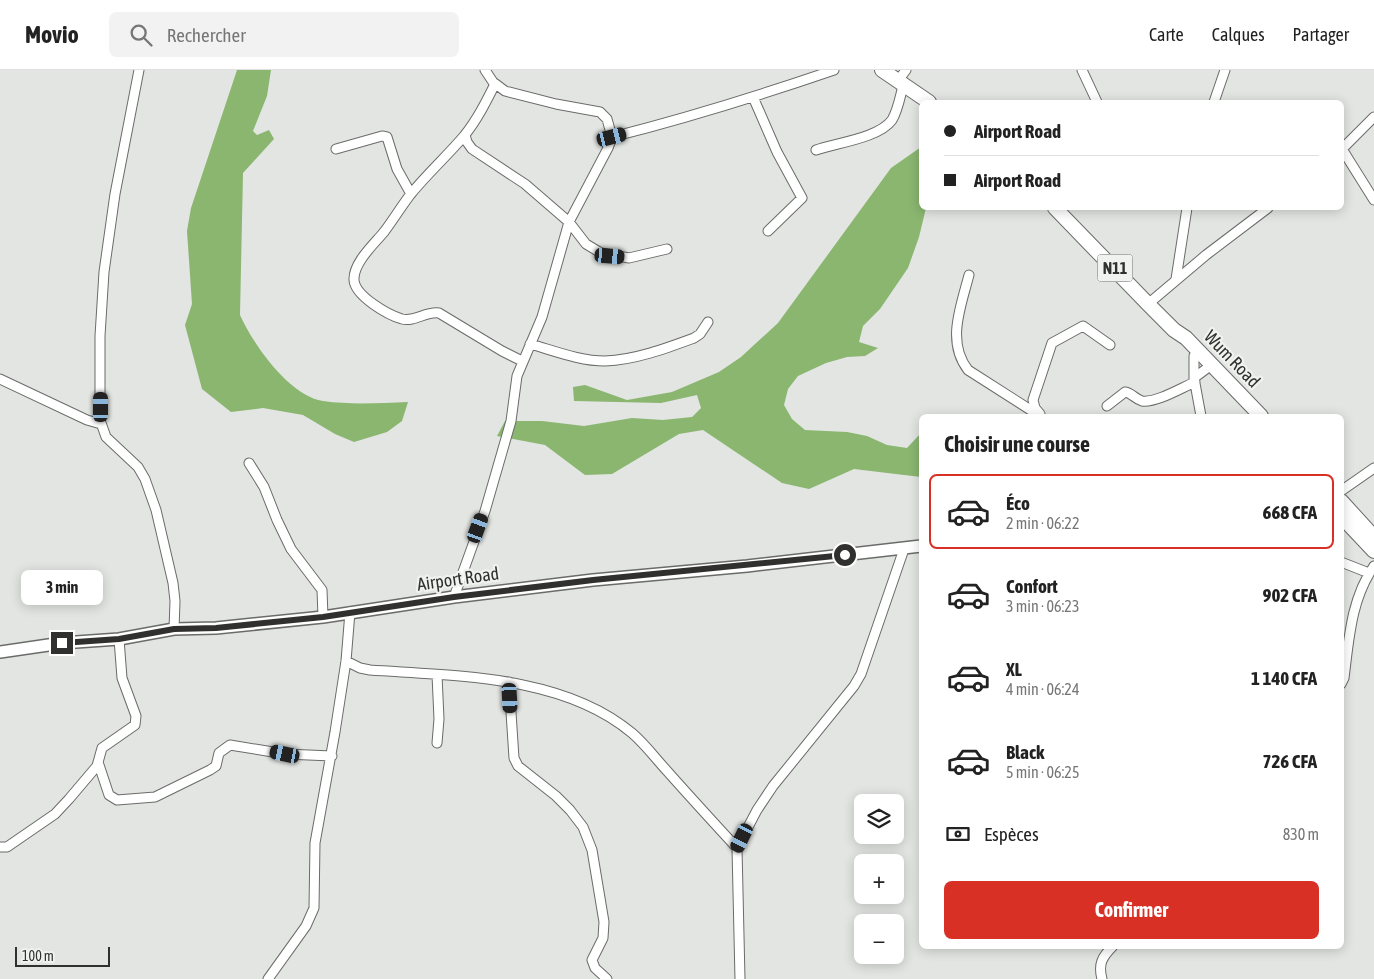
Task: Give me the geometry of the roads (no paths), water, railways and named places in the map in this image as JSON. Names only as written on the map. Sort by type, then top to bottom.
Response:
[{"type":"highway","points":[[882,70],[926,100]]},
{"type":"highway","name":"Wum Road","points":[[1058,210],[1148,304],[1174,330],[1186,338],[1259,414]]},
{"type":"highway","name":"Wum Road","points":[[1174,330],[1181,342],[1247,414]]},
{"type":"highway","points":[[1344,504],[1374,536]]},
{"type":"highway","points":[[1344,519],[1374,551]]},
{"type":"main road","name":"Airport Road","points":[[0,652],[62,643],[119,639],[174,629],[216,628],[323,617],[454,597],[593,580],[919,546]]},
{"type":"street","points":[[139,70],[115,194],[104,272],[100,336],[101,424],[106,437],[138,466],[146,479],[156,510],[173,583],[175,601],[174,629]]},
{"type":"street","points":[[454,597],[485,511],[511,421],[517,376],[542,317],[569,222],[612,137],[607,120],[600,112],[515,94],[495,84],[486,70]]},
{"type":"street","points":[[612,137],[753,97],[834,70]]},
{"type":"street","points":[[816,150],[883,128],[890,122],[895,114],[900,84],[906,70]]},
{"type":"street","points":[[1082,70],[1096,100]]},
{"type":"street","points":[[1215,100],[1225,70]]},
{"type":"street","points":[[495,84],[478,118],[411,194],[362,259],[354,277],[354,282],[365,299],[401,318],[413,319],[428,313],[439,313],[522,361]]},
{"type":"street","points":[[753,97],[777,152],[802,198],[768,231]]},
{"type":"street","points":[[1344,147],[1374,117]]},
{"type":"street","points":[[464,135],[472,149],[525,184],[569,222],[586,244],[601,253],[629,258],[667,249]]},
{"type":"street","points":[[336,150],[382,136],[387,137],[397,169],[411,194]]},
{"type":"street","points":[[1344,152],[1374,200]]},
{"type":"street","points":[[1176,279],[1187,210]]},
{"type":"street","points":[[1148,304],[1176,279],[1265,210]]},
{"type":"street","points":[[969,275],[959,314],[956,344],[962,362],[968,370],[1038,414]]},
{"type":"street","points":[[530,344],[573,356],[606,360],[629,357],[694,338],[700,334],[708,322]]},
{"type":"street","points":[[1040,414],[1035,408],[1033,400],[1050,345],[1081,326],[1110,345]]},
{"type":"street","points":[[1194,356],[1194,380],[1201,414]]},
{"type":"street","points":[[1107,406],[1125,392],[1144,401],[1154,400],[1194,380],[1206,370]]},
{"type":"street","points":[[0,379],[87,420],[101,424]]},
{"type":"street","points":[[249,463],[264,487],[276,520],[291,549],[322,590],[323,617]]},
{"type":"street","points":[[1344,489],[1374,468]]},
{"type":"street","points":[[740,979],[737,848],[757,810],[773,786],[854,686],[861,674],[891,592],[904,549]]},
{"type":"street","points":[[1344,563],[1371,570],[1354,609],[1344,678]]},
{"type":"street","points":[[268,979],[306,926],[314,908],[315,843],[332,756],[346,661],[350,612]]},
{"type":"street","points":[[0,847],[7,847],[54,814],[69,800],[98,762],[102,748],[130,730],[136,720],[122,678],[119,639]]},
{"type":"street","points":[[346,661],[360,668],[370,670],[509,682],[553,691],[612,718],[633,734],[737,848]]},
{"type":"street","points":[[437,675],[439,718],[437,743]]},
{"type":"street","points":[[509,682],[514,758],[518,766],[570,810],[583,827],[592,850],[604,922],[603,938],[592,960],[594,968],[607,979]]},
{"type":"street","points":[[98,762],[109,795],[117,800],[154,797],[210,770],[216,766],[219,752],[230,744],[285,754],[332,756]]},
{"type":"street","points":[[1102,979],[1099,966],[1102,958],[1110,949]]}]
